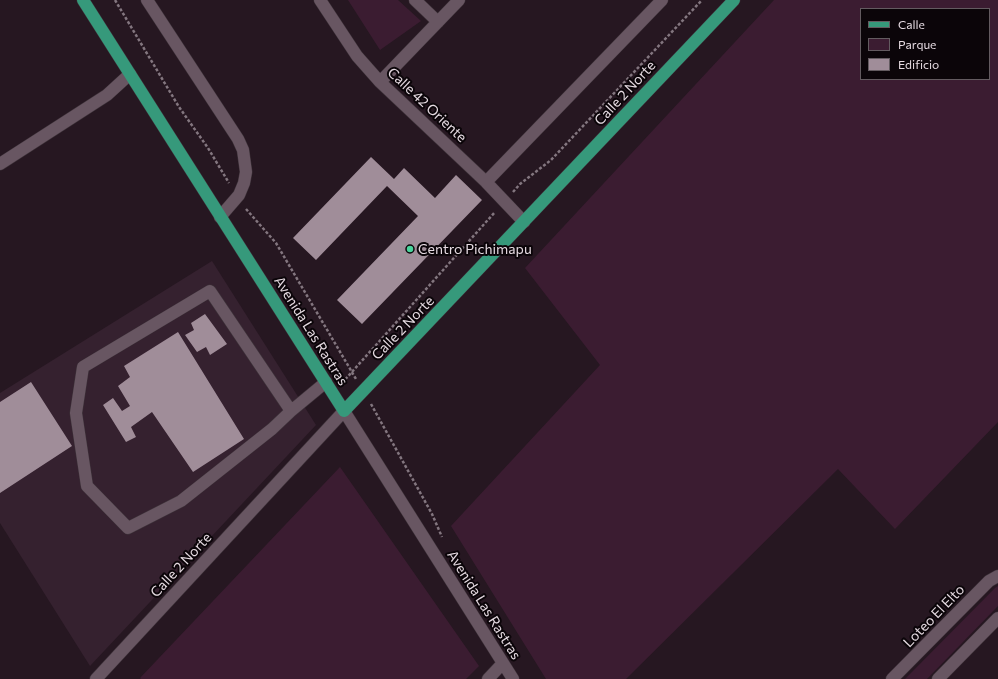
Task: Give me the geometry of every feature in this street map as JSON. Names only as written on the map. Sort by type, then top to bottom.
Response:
[{"type":"main road","name":"Avenida Las Rastras","points":[[83,0],[344,411]]},
{"type":"main road","name":"Calle 2 Norte","points":[[344,411],[734,0]]},
{"type":"street","points":[[147,0],[238,139],[243,150],[246,172],[244,183],[238,197],[220,216]]},
{"type":"street","name":"Calle 42 Oriente","points":[[320,0],[357,56],[380,82],[486,182],[524,222]]},
{"type":"street","points":[[414,0],[438,22]]},
{"type":"street","points":[[380,82],[459,0]]},
{"type":"street","points":[[486,182],[662,0]]},
{"type":"street","points":[[0,164],[107,95],[130,74]]},
{"type":"street","points":[[291,411],[210,290],[83,367],[76,413],[87,486],[128,528],[181,501],[272,429],[326,382]]},
{"type":"street","name":"Avenida Las Rastras","points":[[344,411],[513,679]]},
{"type":"street","name":"Calle 2 Norte","points":[[96,679],[344,411]]},
{"type":"street","name":"Loteo El Elto","points":[[892,679],[992,578],[998,576]]},
{"type":"street","points":[[938,679],[998,618]]},
{"type":"street","points":[[488,679],[503,663]]},
{"type":"path","points":[[115,0],[179,107],[208,148],[248,214],[276,243],[364,391],[432,514],[444,544]]},
{"type":"shaded area","points":[[212,261],[316,425],[90,666],[0,523],[0,393]]},
{"type":"green space","points":[[348,0],[398,0],[421,21],[380,50]]},
{"type":"green space","points":[[774,0],[998,0],[998,422],[895,529],[838,469],[626,679],[546,679],[451,526],[600,365],[525,268]]},
{"type":"green space","points":[[340,467],[479,666],[466,679],[141,679],[140,678]]},
{"type":"green space","points":[[998,586],[998,606],[927,679],[905,679],[995,588]]},
{"type":"building","name":"Centro Pichimapu","points":[[371,157],[394,179],[404,168],[435,198],[456,175],[482,200],[362,324],[337,300],[418,216],[387,186],[316,260],[293,238]]},
{"type":"building","points":[[205,314],[227,344],[210,355],[206,347],[197,352],[185,335],[194,330],[191,323]]},
{"type":"building","points":[[178,332],[244,439],[193,472],[152,412],[131,427],[136,437],[126,442],[103,405],[113,398],[122,411],[130,406],[118,386],[130,377],[124,366]]},
{"type":"building","points":[[31,382],[72,446],[0,493],[0,402]]},
{"type":"place","name":"Centro Pichimapu","points":[[410,249]]}]
